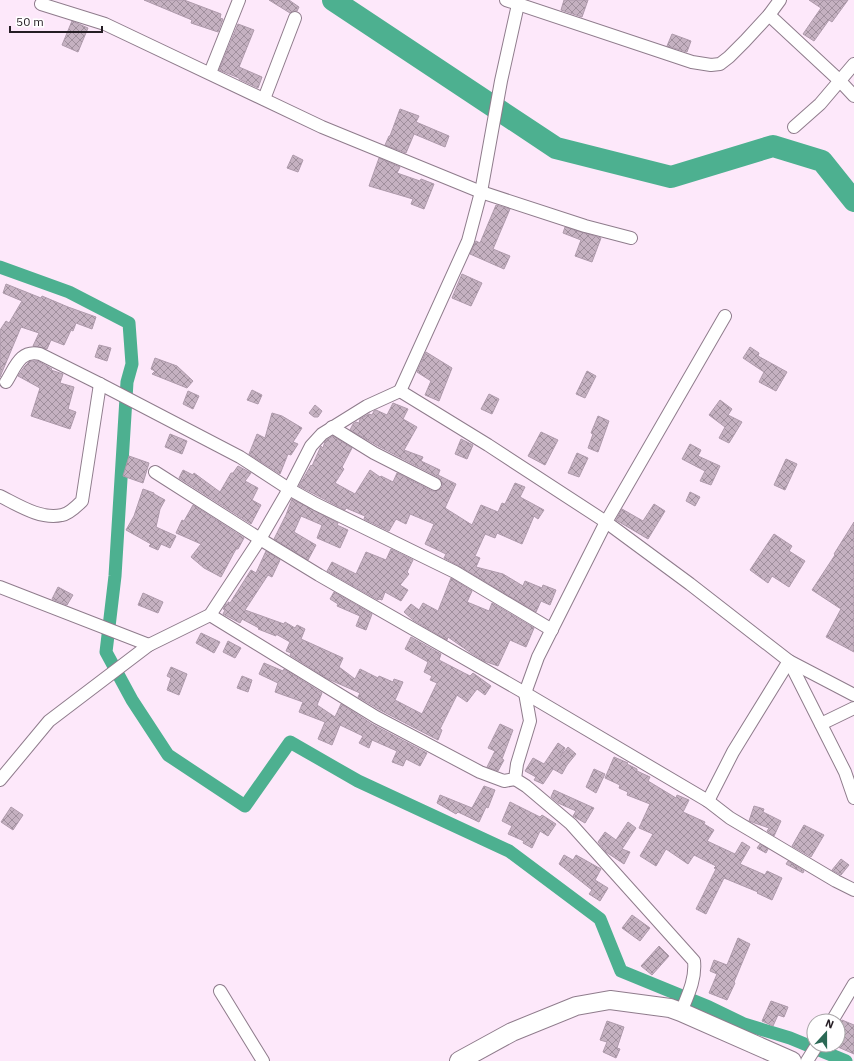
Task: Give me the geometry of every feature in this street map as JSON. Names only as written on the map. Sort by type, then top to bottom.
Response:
[{"type":"highway","points":[[459,1061],[512,1032],[576,1006],[610,1000],[683,1009],[792,1061]]},
{"type":"street","points":[[210,74],[239,0]]},
{"type":"street","points":[[506,0],[519,2],[692,62],[711,65],[720,64],[729,57],[769,15],[780,0]]},
{"type":"street","points":[[1,777],[49,721],[149,645],[210,615],[260,540],[311,446],[322,434],[332,427],[367,406],[400,391],[468,241],[481,192],[501,81],[519,2]]},
{"type":"street","points":[[42,4],[105,24],[322,126],[481,192],[585,226],[631,238]]},
{"type":"street","points":[[769,15],[840,81],[854,96]]},
{"type":"street","points":[[264,99],[295,18]]},
{"type":"street","points":[[794,127],[820,104],[854,64]]},
{"type":"street","points":[[515,780],[530,721],[525,693],[538,657],[606,522],[725,316]]},
{"type":"street","points":[[6,382],[20,359],[26,354],[32,352],[40,354],[134,401],[240,457],[289,489],[316,504],[454,572],[552,630]]},
{"type":"street","points":[[0,496],[40,515],[62,515],[73,510],[82,501],[100,384]]},
{"type":"street","points":[[400,391],[488,445],[606,522],[690,584],[789,661],[854,695]]},
{"type":"street","points":[[332,427],[374,453],[435,484]]},
{"type":"street","points":[[155,472],[260,540],[525,693],[708,801],[730,818],[836,881],[854,890]]},
{"type":"street","points":[[0,587],[149,645]]},
{"type":"street","points":[[210,615],[376,717],[480,772],[504,781],[515,780],[526,786],[571,824],[694,961],[694,981],[683,1009]]},
{"type":"street","points":[[789,661],[845,772],[854,798]]},
{"type":"street","points":[[708,801],[733,752],[789,661]]},
{"type":"street","points":[[821,724],[854,708]]},
{"type":"street","points":[[837,1013],[854,984]]},
{"type":"street","points":[[220,991],[263,1061]]},
{"type":"building","points":[[144,0],[184,0],[221,14],[220,18],[223,19],[218,32],[191,23],[192,20]]},
{"type":"building","points":[[269,0],[289,0],[299,7],[297,11],[290,13]]},
{"type":"building","points":[[564,0],[588,0],[582,17],[561,10]]},
{"type":"building","points":[[809,0],[848,0],[832,22],[829,20],[814,41],[803,34],[821,8]]},
{"type":"building","points":[[72,21],[88,28],[78,52],[62,45]]},
{"type":"building","points":[[238,24],[254,30],[239,67],[262,77],[258,88],[219,70]]},
{"type":"building","points":[[672,34],[691,41],[687,52],[667,46]]},
{"type":"building","points":[[400,109],[419,116],[416,122],[449,136],[445,147],[414,134],[406,153],[385,145]]},
{"type":"building","points":[[293,155],[303,160],[298,172],[287,168]]},
{"type":"building","points":[[379,158],[400,167],[397,173],[434,184],[424,209],[411,204],[413,199],[369,186]]},
{"type":"building","points":[[496,205],[510,209],[493,249],[510,256],[504,269],[470,254],[476,241],[480,243]]},
{"type":"building","points":[[565,227],[601,238],[592,262],[575,256],[581,240],[563,233]]},
{"type":"building","points":[[462,274],[482,283],[471,306],[452,298]]},
{"type":"building","points":[[6,284],[96,317],[92,329],[76,323],[64,345],[51,340],[47,349],[33,346],[39,333],[21,327],[0,377],[0,330],[6,321],[9,323],[22,301],[3,293]]},
{"type":"building","points":[[99,345],[111,348],[107,361],[95,357]]},
{"type":"building","points":[[750,347],[759,353],[758,356],[787,372],[776,391],[759,382],[764,372],[743,358]]},
{"type":"building","points":[[426,352],[452,368],[439,401],[425,395],[431,381],[417,372]]},
{"type":"building","points":[[155,358],[177,366],[193,381],[187,388],[152,374],[155,371],[151,369]]},
{"type":"building","points":[[30,361],[38,361],[52,369],[51,370],[63,374],[60,383],[74,387],[68,409],[76,412],[70,429],[31,416],[40,388],[18,376]]},
{"type":"building","points":[[587,371],[596,376],[585,398],[576,394]]},
{"type":"building","points":[[252,390],[262,395],[258,404],[247,400]]},
{"type":"building","points":[[188,391],[199,396],[193,409],[183,404]]},
{"type":"building","points":[[489,394],[499,399],[492,414],[481,409]]},
{"type":"building","points":[[720,400],[732,409],[728,415],[742,422],[729,443],[719,438],[725,427],[709,415]]},
{"type":"building","points":[[393,403],[408,409],[403,419],[417,427],[404,450],[423,457],[421,461],[440,470],[438,475],[456,484],[445,508],[472,525],[481,505],[498,512],[502,503],[505,504],[515,483],[525,487],[520,497],[544,510],[538,519],[534,516],[522,544],[497,533],[495,538],[485,534],[475,556],[480,558],[476,567],[503,574],[523,586],[525,581],[542,588],[543,585],[556,590],[550,605],[541,601],[536,612],[444,558],[446,554],[425,544],[434,524],[410,514],[406,524],[396,519],[389,531],[364,519],[365,516],[346,508],[345,510],[299,486],[311,465],[312,466],[321,446],[323,448],[325,441],[333,436],[352,448],[342,467],[344,469],[335,483],[355,494],[370,470],[380,477],[381,476],[393,482],[397,473],[432,491],[439,490],[442,487],[442,483],[438,477],[350,430],[353,424],[356,422],[359,423],[360,419],[369,414],[372,415],[376,410],[387,415]]},
{"type":"building","points":[[315,405],[322,411],[318,417],[314,417],[309,413]]},
{"type":"building","points":[[272,413],[282,416],[302,428],[293,442],[298,444],[291,455],[288,454],[280,474],[249,454],[257,434],[265,438]]},
{"type":"building","points":[[598,416],[609,421],[598,452],[588,448],[593,434],[591,433]]},
{"type":"building","points":[[541,432],[558,440],[545,465],[528,456]]},
{"type":"building","points":[[170,434],[187,441],[182,454],[165,447]]},
{"type":"building","points":[[461,439],[473,445],[467,459],[455,454]]},
{"type":"building","points":[[690,444],[701,450],[698,456],[720,466],[711,485],[700,481],[705,471],[682,459]]},
{"type":"building","points":[[577,453],[588,458],[579,477],[568,473]]},
{"type":"building","points":[[129,456],[149,463],[143,483],[123,476]]},
{"type":"building","points":[[786,459],[797,464],[785,490],[774,485]]},
{"type":"building","points":[[238,466],[251,473],[245,481],[258,488],[252,500],[261,505],[251,524],[179,478],[183,470],[193,475],[194,473],[220,492],[231,473],[233,473]]},
{"type":"building","points":[[143,489],[154,493],[165,500],[160,509],[156,527],[176,536],[170,548],[161,544],[158,550],[149,546],[151,544],[126,530],[134,516]]},
{"type":"building","points":[[690,492],[700,497],[695,506],[686,501]]},
{"type":"building","points":[[292,499],[338,523],[337,525],[348,530],[340,548],[317,538],[322,525],[301,516],[294,532],[316,545],[308,560],[274,539]]},
{"type":"building","points":[[654,504],[665,511],[648,539],[616,520],[622,509],[643,521]]},
{"type":"building","points":[[193,505],[244,538],[238,549],[236,549],[221,577],[204,568],[191,557],[201,544],[176,533],[182,520],[184,521]]},
{"type":"building","points":[[854,522],[854,652],[826,637],[841,609],[812,590]]},
{"type":"building","points":[[774,534],[792,546],[789,551],[805,561],[789,587],[772,576],[768,583],[750,570]]},
{"type":"building","points":[[391,549],[413,560],[407,572],[409,574],[400,585],[408,590],[401,601],[385,592],[382,600],[378,600],[327,571],[332,562],[356,574],[366,552],[386,560]]},
{"type":"building","points":[[266,551],[280,560],[272,577],[268,575],[245,610],[284,624],[285,622],[295,628],[297,625],[305,629],[301,639],[343,658],[339,667],[355,679],[360,669],[378,678],[379,676],[393,682],[394,679],[403,682],[395,700],[422,714],[437,683],[430,680],[432,676],[424,672],[428,662],[405,649],[411,637],[441,654],[439,660],[470,676],[473,673],[491,686],[485,695],[477,689],[467,702],[457,695],[440,729],[442,730],[438,740],[358,697],[360,693],[328,679],[290,655],[291,653],[286,651],[290,642],[276,634],[276,636],[258,629],[259,628],[242,619],[240,623],[223,614],[225,610],[223,609],[226,604],[228,604],[228,602],[230,603],[251,570],[256,573]]},
{"type":"building","points":[[451,578],[472,591],[467,602],[489,611],[492,603],[534,628],[526,647],[510,640],[498,666],[484,661],[448,637],[447,640],[413,620],[404,612],[411,604],[419,610],[423,603],[438,611]]},
{"type":"building","points":[[58,587],[73,595],[67,605],[52,599]]},
{"type":"building","points":[[334,592],[372,614],[366,630],[356,626],[360,616],[337,606],[338,604],[330,599]]},
{"type":"building","points":[[143,593],[163,602],[158,613],[138,605]]},
{"type":"building","points":[[201,633],[220,642],[214,653],[196,643]]},
{"type":"building","points":[[228,641],[241,648],[235,658],[223,652]]},
{"type":"building","points":[[264,663],[283,671],[284,669],[322,693],[317,705],[335,717],[341,704],[372,724],[427,753],[420,766],[406,759],[403,766],[392,762],[397,751],[372,740],[369,748],[359,743],[363,736],[340,725],[332,745],[318,739],[325,722],[299,712],[303,702],[275,692],[278,683],[259,674]]},
{"type":"building","points":[[171,667],[187,674],[179,695],[167,690],[171,678],[167,676]]},
{"type":"building","points":[[242,676],[252,680],[248,692],[237,688]]},
{"type":"building","points":[[500,724],[513,730],[502,759],[504,760],[498,771],[487,767],[495,751],[488,748]]},
{"type":"building","points":[[558,743],[565,748],[560,757],[568,747],[576,754],[562,774],[553,769],[543,784],[534,780],[536,777],[525,771],[533,758],[544,764]]},
{"type":"building","points":[[614,757],[628,763],[627,764],[637,769],[637,771],[650,777],[648,781],[676,798],[677,795],[689,800],[683,812],[705,822],[704,824],[714,830],[707,841],[735,854],[742,842],[750,847],[740,864],[765,875],[767,871],[782,878],[772,900],[757,893],[758,892],[724,878],[706,914],[696,909],[716,869],[714,868],[716,866],[694,855],[688,864],[666,849],[656,866],[640,856],[653,834],[639,828],[650,804],[627,795],[628,792],[619,788],[620,785],[605,778]]},
{"type":"building","points":[[594,769],[605,774],[596,793],[586,787]]},
{"type":"building","points":[[484,786],[495,790],[488,808],[486,807],[479,822],[458,812],[456,814],[437,803],[440,795],[472,808]]},
{"type":"building","points":[[554,790],[594,808],[585,823],[573,816],[576,811],[558,803],[551,797]]},
{"type":"building","points":[[510,802],[540,817],[542,815],[556,824],[548,836],[540,831],[532,848],[523,843],[524,841],[508,834],[512,826],[502,821]]},
{"type":"building","points":[[754,806],[764,809],[763,812],[781,821],[774,836],[767,831],[769,828],[749,821]]},
{"type":"building","points":[[11,807],[23,815],[13,830],[1,822]]},
{"type":"building","points":[[628,822],[636,828],[622,849],[630,852],[624,864],[606,852],[598,842],[605,832],[616,840]]},
{"type":"building","points":[[804,825],[824,835],[811,857],[792,846]]},
{"type":"building","points":[[760,844],[768,849],[766,853],[757,848]]},
{"type":"building","points":[[564,855],[573,860],[576,855],[601,869],[595,880],[608,888],[600,901],[589,894],[592,890],[559,864]]},
{"type":"building","points":[[841,859],[849,865],[841,875],[832,870]]},
{"type":"building","points":[[788,861],[804,871],[803,873],[786,864]]},
{"type":"building","points":[[632,915],[650,928],[640,941],[622,928]]},
{"type":"building","points":[[738,938],[750,944],[727,1000],[709,993],[717,974],[710,971],[714,960],[727,965]]},
{"type":"building","points":[[659,946],[669,956],[652,975],[641,966]]},
{"type":"building","points":[[771,1001],[788,1007],[784,1017],[778,1015],[773,1026],[762,1021]]},
{"type":"building","points":[[607,1021],[624,1027],[617,1048],[620,1049],[616,1058],[603,1052],[607,1042],[600,1040]]},
{"type":"building","points":[[846,1022],[854,1025],[854,1054],[846,1050]]},
{"type":"waterway","points":[[333,0],[556,148],[671,177],[773,146],[822,161],[854,201]]},
{"type":"waterway","points":[[0,267],[69,292],[129,323],[132,364],[127,382],[115,576],[106,652],[132,700],[168,755],[245,806],[290,742],[358,781],[509,851],[600,919],[621,971],[709,1007],[744,1024],[790,1038],[846,1061]]}]
